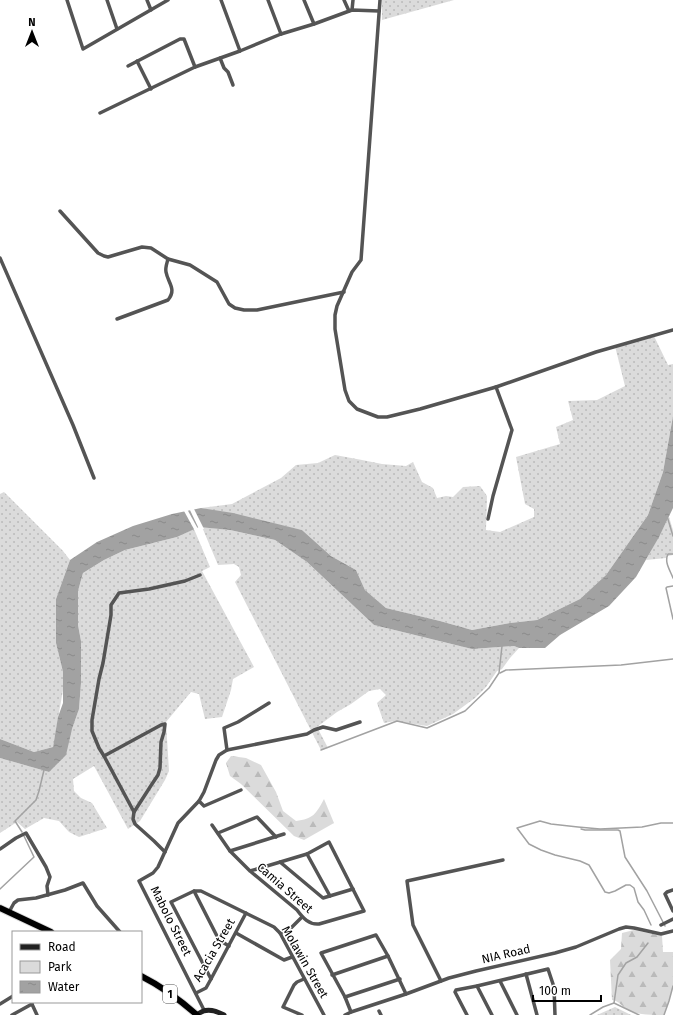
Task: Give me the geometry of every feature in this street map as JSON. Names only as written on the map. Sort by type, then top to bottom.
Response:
[{"type":"highway","points":[[0,908],[49,931]]},
{"type":"highway","name":"1","points":[[142,976],[152,981],[197,1015]]},
{"type":"main road","points":[[197,1015],[204,1010],[215,1011],[224,1015]]},
{"type":"street","points":[[67,0],[83,49],[168,0]]},
{"type":"street","points":[[106,0],[117,29]]},
{"type":"street","points":[[147,0],[150,10]]},
{"type":"street","points":[[221,0],[240,51]]},
{"type":"street","points":[[268,0],[280,34]]},
{"type":"street","points":[[304,0],[314,24]]},
{"type":"street","points":[[344,0],[350,10]]},
{"type":"street","points":[[350,10],[353,0]]},
{"type":"street","points":[[380,0],[361,260],[352,272],[337,306],[335,315],[335,329],[345,390],[349,402],[357,409],[378,417],[387,417],[496,387],[596,352],[673,330]]},
{"type":"street","points":[[100,113],[195,68],[280,34],[314,24],[350,10],[379,11]]},
{"type":"street","points":[[128,66],[180,39],[184,39],[195,68]]},
{"type":"street","points":[[220,58],[233,85]]},
{"type":"street","points":[[137,61],[150,89]]},
{"type":"street","points":[[60,211],[98,253],[108,257],[142,247],[151,248],[168,259],[190,265],[217,282],[229,304],[235,308],[257,310],[344,292]]},
{"type":"street","points":[[0,258],[73,425],[94,478]]},
{"type":"street","points":[[117,319],[168,300],[171,296],[172,290],[165,271],[168,259]]},
{"type":"street","points":[[488,519],[512,430],[496,387]]},
{"type":"street","points":[[134,812],[99,748],[92,731],[92,720],[98,679],[103,663],[111,615],[111,605],[119,593],[149,589],[185,581],[200,575]]},
{"type":"street","points":[[269,703],[238,722],[224,728],[227,750],[307,734],[323,727],[336,730],[360,722]]},
{"type":"street","points":[[104,756],[165,724],[158,775],[134,812],[133,819],[135,824],[165,852]]},
{"type":"street","name":"Mabolo Street","points":[[204,1010],[139,881],[153,873],[158,867],[178,823],[199,801],[216,760],[227,750]]},
{"type":"street","points":[[199,801],[204,806],[241,790]]},
{"type":"street","points":[[218,833],[257,817],[276,837]]},
{"type":"street","name":"Camia Street","points":[[212,825],[230,851],[250,871],[297,910],[302,917],[310,923],[319,924],[364,911],[353,889]]},
{"type":"street","points":[[0,849],[26,833],[46,867],[50,877],[47,886],[48,895]]},
{"type":"street","points":[[230,851],[284,834]]},
{"type":"street","points":[[250,871],[280,862],[307,854],[329,842],[353,889],[323,898],[280,862]]},
{"type":"street","points":[[307,854],[330,896]]},
{"type":"street","points":[[441,980],[413,925],[407,881],[503,860]]},
{"type":"street","points":[[8,912],[18,900],[48,895],[83,883],[97,906],[119,931]]},
{"type":"street","points":[[673,890],[665,894],[673,911]]},
{"type":"street","points":[[211,979],[171,902],[194,891],[219,940],[229,946]]},
{"type":"street","name":"Molawin Street","points":[[194,891],[201,891],[274,927],[280,934],[324,1015]]},
{"type":"street","name":"Acacia Street","points":[[196,993],[206,988],[246,913]]},
{"type":"street","points":[[280,934],[291,928],[302,917]]},
{"type":"street","points":[[661,925],[673,919]]},
{"type":"street","name":"NIA Road","points":[[345,1015],[441,980],[576,947],[626,927],[661,934],[673,930]]},
{"type":"street","points":[[236,933],[284,960],[292,956]]},
{"type":"street","points":[[351,1012],[345,997],[321,953],[376,935],[400,979],[406,994]]},
{"type":"street","points":[[332,975],[388,956]]},
{"type":"street","points":[[467,1015],[455,990],[548,969],[554,987],[555,1015]]},
{"type":"street","points":[[526,974],[537,1015]]},
{"type":"street","points":[[302,1015],[283,1007],[294,985],[304,978]]},
{"type":"street","points":[[345,997],[400,979]]},
{"type":"street","points":[[500,981],[517,1015]]},
{"type":"street","points":[[477,986],[492,1015]]},
{"type":"street","points":[[0,1004],[12,997]]},
{"type":"street","points":[[12,1015],[32,1003],[37,1015]]},
{"type":"street","points":[[379,1011],[381,1015]]},
{"type":"green space","points":[[382,0],[454,0],[382,20]]},
{"type":"green space","points":[[653,334],[668,365],[673,364],[673,416],[663,472],[648,515],[606,575],[580,599],[537,620],[472,630],[386,608],[365,590],[356,570],[331,556],[302,530],[201,508],[232,504],[281,478],[296,465],[318,463],[335,455],[382,464],[406,466],[413,462],[422,482],[433,488],[437,498],[446,496],[453,497],[463,487],[480,486],[487,496],[486,530],[500,532],[534,517],[534,509],[525,504],[516,457],[560,444],[556,427],[573,420],[568,401],[597,400],[625,386],[615,346]]},
{"type":"green space","points":[[4,492],[63,551],[70,560],[56,599],[56,643],[63,672],[63,690],[53,747],[34,752],[0,739],[0,494]]},
{"type":"green space","points":[[669,517],[673,530],[673,555],[666,558],[646,560]]},
{"type":"green space","points":[[202,527],[230,530],[275,540],[307,562],[374,625],[472,649],[514,646],[519,648],[502,669],[497,671],[486,687],[475,698],[453,714],[427,726],[395,721],[384,723],[377,703],[386,695],[380,689],[369,691],[317,727],[328,748],[321,750],[235,582],[241,575],[239,567],[234,564],[218,565]]},
{"type":"green space","points":[[194,529],[210,567],[202,571],[254,667],[233,679],[222,717],[205,719],[199,694],[191,692],[166,722],[169,771],[140,821],[128,829],[94,766],[73,779],[74,791],[81,798],[92,803],[107,828],[79,837],[69,832],[59,821],[44,818],[25,829],[17,822],[0,833],[0,758],[49,772],[72,729],[79,709],[81,683],[81,641],[78,625],[78,591],[83,573],[104,560],[125,550],[177,537]]},
{"type":"green space","points":[[231,756],[246,758],[261,765],[276,792],[283,811],[296,821],[306,819],[313,815],[324,799],[334,823],[304,840],[294,836],[241,784],[230,776],[226,763]]},
{"type":"green space","points":[[634,930],[662,936],[663,952],[673,952],[673,986],[664,1015],[629,1011],[612,1000],[610,960],[621,949],[622,933]]},
{"type":"green space","points":[[615,1007],[631,1015],[597,1015]]},
{"type":"water","points":[[673,416],[673,508],[659,537],[636,577],[609,606],[560,635],[545,648],[519,648],[514,646],[472,649],[374,625],[307,562],[275,540],[230,530],[199,527],[177,537],[125,550],[104,560],[83,573],[78,591],[78,625],[81,641],[81,683],[79,709],[72,729],[66,755],[49,772],[0,758],[0,739],[34,752],[53,747],[58,717],[63,703],[63,672],[56,643],[56,599],[70,560],[97,542],[133,526],[172,514],[201,508],[233,513],[302,530],[331,556],[356,570],[365,590],[386,608],[472,630],[537,620],[580,599],[606,575],[648,515],[663,472]]},
{"type":"pier","points":[[193,507],[204,529],[199,529],[189,508]]},
{"type":"pier","points":[[187,509],[198,529],[195,531],[184,511]]},
{"type":"waterway","points":[[667,516],[673,536]]},
{"type":"waterway","points":[[673,554],[668,554],[667,557],[668,566],[673,578]]},
{"type":"waterway","points":[[673,586],[666,588],[673,619]]},
{"type":"waterway","points":[[321,750],[397,721],[427,728],[465,711],[489,688],[499,673],[502,646]]},
{"type":"waterway","points":[[500,673],[506,670],[621,665],[673,659]]},
{"type":"waterway","points":[[22,832],[15,821],[36,800],[44,770]]},
{"type":"waterway","points":[[651,925],[644,910],[638,902],[634,888],[630,885],[626,885],[609,893],[605,892],[589,865],[580,861],[555,855],[529,844],[517,828],[540,821],[551,824],[600,829],[642,827],[661,823],[673,823]]},
{"type":"waterway","points":[[581,829],[620,831],[625,857],[647,891],[665,926]]},
{"type":"waterway","points":[[0,889],[34,857],[24,836]]},
{"type":"waterway","points":[[614,1003],[618,975],[626,963],[637,957],[648,943]]},
{"type":"waterway","points":[[664,1015],[673,986]]},
{"type":"waterway","points":[[590,1015],[603,1007],[614,1003],[639,1015]]}]
